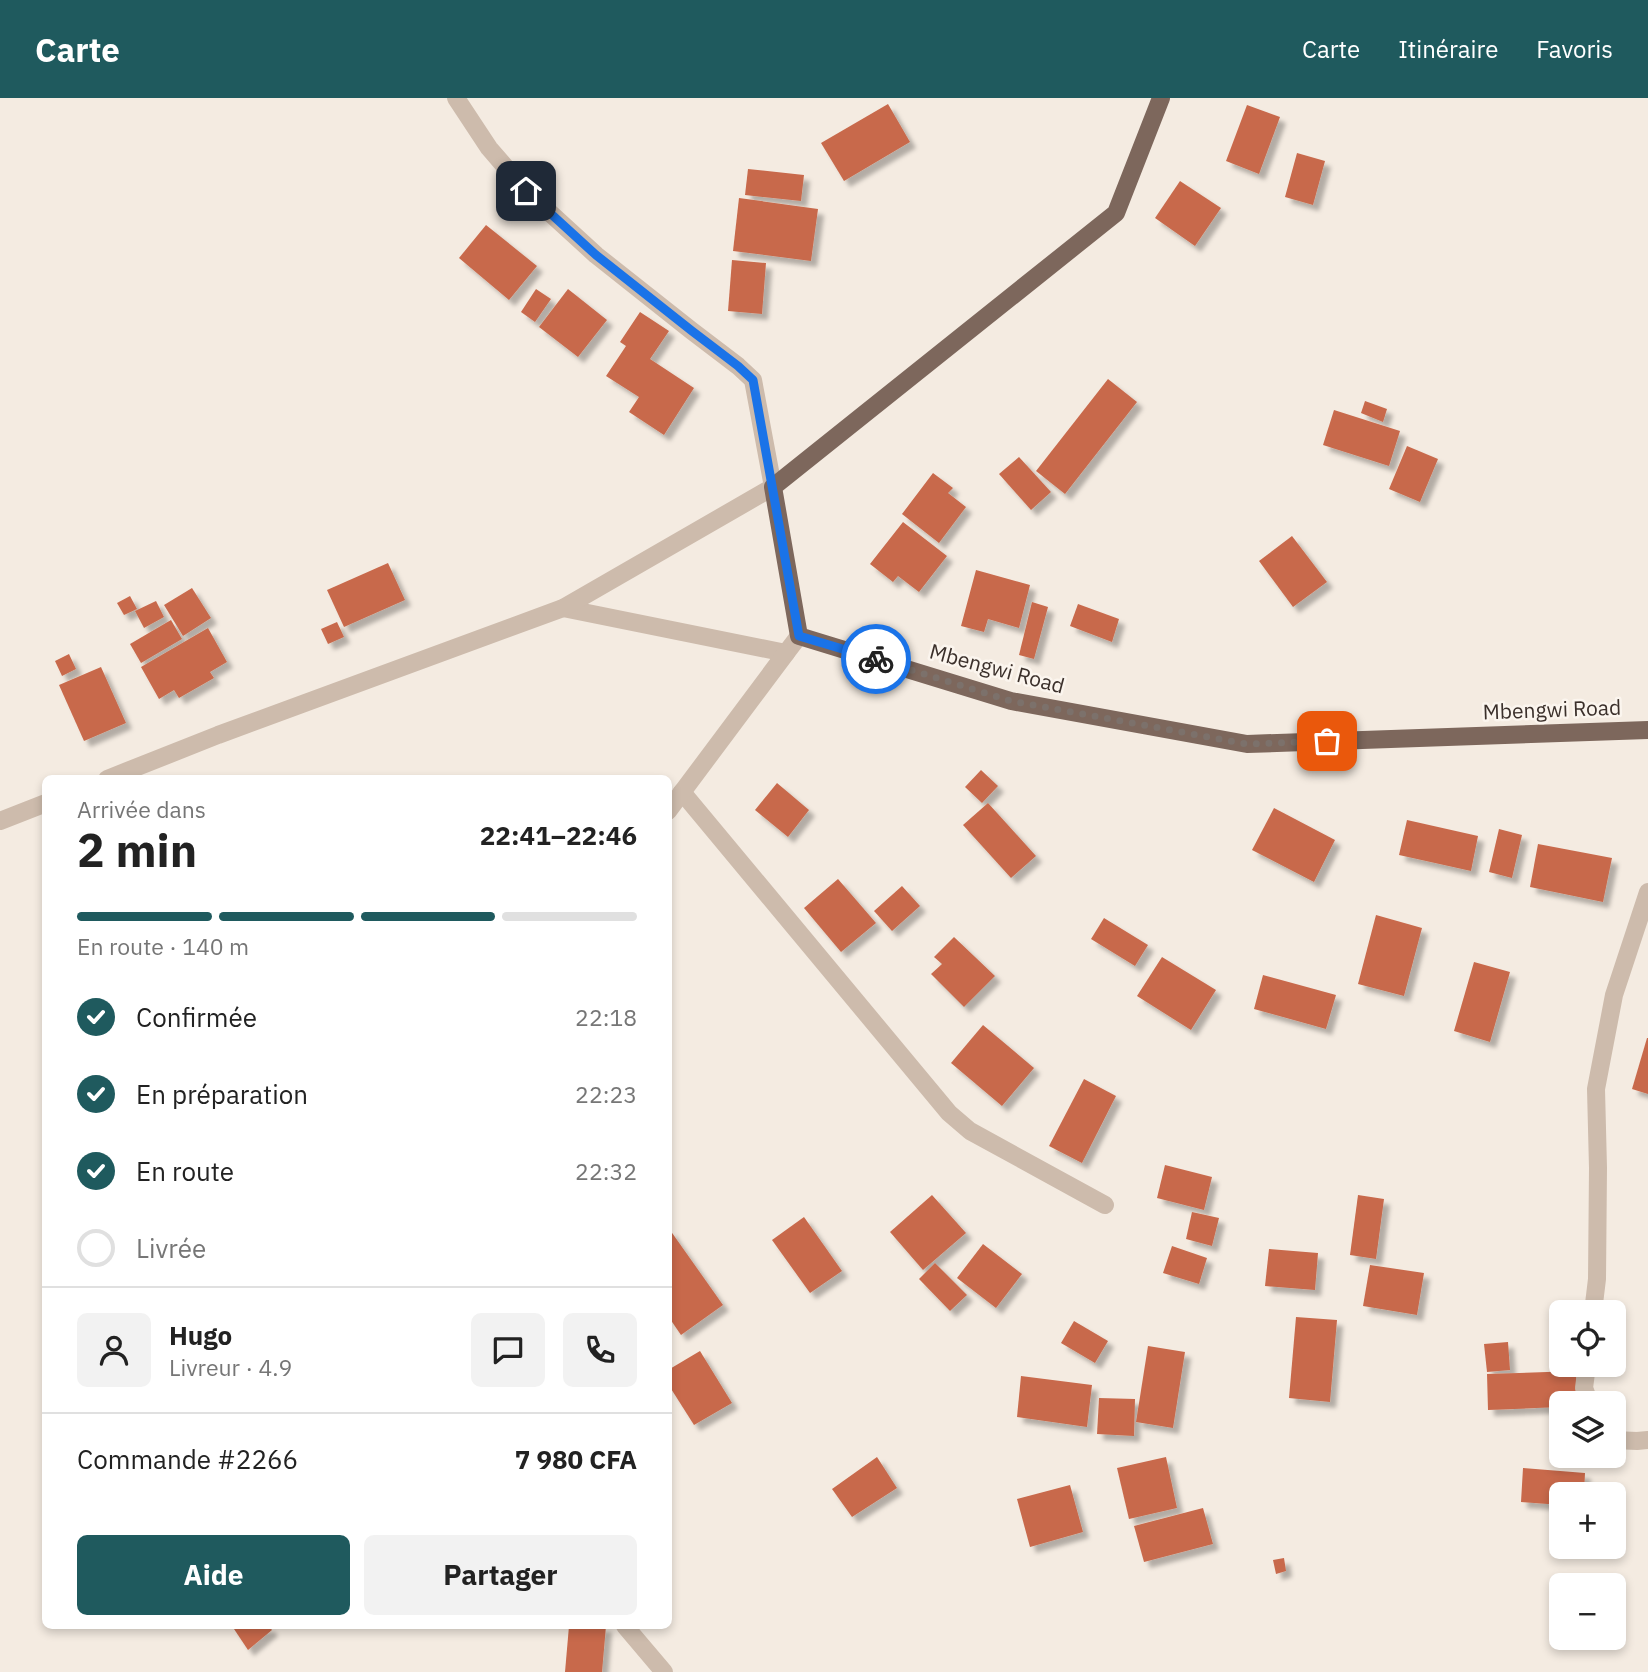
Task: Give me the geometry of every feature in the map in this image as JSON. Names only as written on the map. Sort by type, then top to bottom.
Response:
[{"type":"main road","points":[[799,636],[773,487],[1116,213],[1161,98]]},
{"type":"main road","name":"Mbengwi Road","points":[[799,636],[1011,701],[1247,744],[1648,730]]},
{"type":"street","points":[[117,775],[563,608],[773,487],[753,380],[596,255],[526,191],[489,148],[456,98]]},
{"type":"street","points":[[563,608],[786,653]]},
{"type":"street","points":[[672,806],[799,636]]},
{"type":"street","points":[[682,792],[949,1113],[970,1131],[1105,1205]]},
{"type":"street","points":[[0,821],[42,805]]},
{"type":"street","points":[[1594,1300],[1598,1168],[1596,1089],[1614,995],[1648,892]]},
{"type":"street","points":[[1626,1441],[1648,1440]]},
{"type":"street","points":[[628,1629],[664,1672]]},
{"type":"building","points":[[888,104],[910,142],[844,181],[821,143]]},
{"type":"building","points":[[1247,105],[1280,117],[1259,174],[1226,161]]},
{"type":"building","points":[[1297,153],[1325,161],[1313,205],[1285,197]]},
{"type":"building","points":[[748,169],[804,175],[801,201],[745,195]]},
{"type":"building","points":[[1180,181],[1221,208],[1195,246],[1155,218]]},
{"type":"building","points":[[739,198],[818,209],[811,261],[733,251]]},
{"type":"building","points":[[486,225],[537,266],[509,300],[459,258]]},
{"type":"building","points":[[732,260],[766,263],[762,314],[728,311]]},
{"type":"building","points":[[536,289],[551,299],[535,322],[521,312]]},
{"type":"building","points":[[568,289],[607,320],[578,357],[539,327]]},
{"type":"building","points":[[640,312],[669,331],[650,359],[694,388],[664,435],[629,412],[639,397],[606,376],[626,346],[620,342]]},
{"type":"building","points":[[1108,379],[1137,402],[1065,494],[1036,471]]},
{"type":"building","points":[[1365,401],[1387,409],[1383,422],[1361,413]]},
{"type":"building","points":[[1334,410],[1400,431],[1389,466],[1323,445]]},
{"type":"building","points":[[1407,446],[1438,459],[1420,502],[1389,489]]},
{"type":"building","points":[[1019,457],[1051,492],[1031,510],[999,474]]},
{"type":"building","points":[[933,473],[953,488],[948,493],[966,507],[939,543],[902,514]]},
{"type":"building","points":[[903,522],[947,556],[919,592],[898,576],[893,582],[870,564]]},
{"type":"building","points":[[1292,536],[1327,582],[1293,607],[1259,561]]},
{"type":"building","points":[[388,563],[405,600],[344,627],[327,590]]},
{"type":"building","points":[[976,570],[1030,585],[1019,628],[988,619],[984,632],[961,626]]},
{"type":"building","points":[[192,588],[211,618],[183,636],[164,605]]},
{"type":"building","points":[[130,596],[137,609],[124,615],[117,603]]},
{"type":"building","points":[[156,601],[164,617],[144,628],[135,611]]},
{"type":"building","points":[[1032,602],[1048,607],[1034,659],[1019,655]]},
{"type":"building","points":[[1078,604],[1119,619],[1112,642],[1070,626]]},
{"type":"building","points":[[171,620],[182,639],[141,663],[130,644]]},
{"type":"building","points":[[337,622],[344,637],[328,644],[321,629]]},
{"type":"building","points":[[208,628],[227,662],[210,672],[214,678],[179,698],[174,690],[159,699],[141,667]]},
{"type":"building","points":[[69,654],[76,669],[62,676],[55,661]]},
{"type":"building","points":[[101,667],[126,723],[84,741],[59,685]]},
{"type":"building","points":[[981,770],[998,786],[982,803],[965,787]]},
{"type":"building","points":[[777,783],[809,810],[788,837],[755,810]]},
{"type":"building","points":[[988,803],[1036,856],[1011,878],[963,825]]},
{"type":"building","points":[[1274,808],[1335,840],[1314,882],[1252,850]]},
{"type":"building","points":[[1407,820],[1478,836],[1471,871],[1399,855]]},
{"type":"building","points":[[1499,829],[1522,835],[1512,878],[1489,872]]},
{"type":"building","points":[[1538,844],[1612,858],[1603,902],[1530,887]]},
{"type":"building","points":[[838,879],[876,923],[841,952],[804,908]]},
{"type":"building","points":[[902,886],[920,906],[892,931],[874,911]]},
{"type":"building","points":[[1376,915],[1422,928],[1404,996],[1358,984]]},
{"type":"building","points":[[1104,918],[1148,945],[1135,966],[1091,939]]},
{"type":"building","points":[[954,937],[995,976],[964,1007],[931,974],[942,964],[934,957]]},
{"type":"building","points":[[1162,957],[1216,990],[1191,1030],[1137,996]]},
{"type":"building","points":[[1474,962],[1510,972],[1490,1042],[1454,1031]]},
{"type":"building","points":[[1263,975],[1336,995],[1326,1029],[1254,1009]]},
{"type":"building","points":[[983,1025],[1034,1068],[1002,1106],[951,1063]]},
{"type":"building","points":[[1648,1038],[1648,1094],[1632,1089]]},
{"type":"building","points":[[1084,1079],[1116,1096],[1082,1163],[1049,1146]]},
{"type":"building","points":[[1165,1165],[1212,1177],[1204,1210],[1157,1198]]},
{"type":"building","points":[[932,1195],[966,1233],[923,1270],[890,1232]]},
{"type":"building","points":[[1358,1195],[1384,1199],[1376,1259],[1350,1255]]},
{"type":"building","points":[[1192,1212],[1219,1218],[1212,1246],[1186,1239]]},
{"type":"building","points":[[804,1217],[842,1271],[810,1293],[772,1240]]},
{"type":"building","points":[[672,1233],[723,1305],[681,1335],[672,1322]]},
{"type":"building","points":[[983,1244],[1022,1274],[996,1308],[957,1278]]},
{"type":"building","points":[[1172,1246],[1207,1258],[1199,1284],[1163,1273]]},
{"type":"building","points":[[1269,1249],[1318,1253],[1315,1290],[1265,1286]]},
{"type":"building","points":[[935,1263],[967,1295],[950,1311],[919,1279]]},
{"type":"building","points":[[1370,1265],[1424,1273],[1417,1315],[1363,1306]]},
{"type":"building","points":[[1296,1317],[1337,1320],[1330,1402],[1289,1398]]},
{"type":"building","points":[[1074,1321],[1108,1341],[1095,1363],[1061,1343]]},
{"type":"building","points":[[1508,1342],[1510,1370],[1487,1372],[1484,1344]]},
{"type":"building","points":[[1148,1346],[1185,1352],[1173,1428],[1136,1422]]},
{"type":"building","points":[[700,1351],[732,1403],[694,1425],[672,1390],[672,1368]]},
{"type":"building","points":[[1549,1372],[1549,1377],[1576,1377],[1577,1391],[1549,1391],[1549,1407],[1488,1410],[1487,1374]]},
{"type":"building","points":[[1021,1376],[1092,1385],[1087,1427],[1017,1417]]},
{"type":"building","points":[[1099,1398],[1135,1399],[1134,1436],[1097,1434]]},
{"type":"building","points":[[877,1457],[897,1488],[852,1517],[832,1489]]},
{"type":"building","points":[[1166,1457],[1177,1508],[1129,1519],[1117,1468]]},
{"type":"building","points":[[1523,1468],[1585,1473],[1585,1482],[1549,1482],[1549,1504],[1521,1502]]},
{"type":"building","points":[[1070,1485],[1083,1532],[1030,1547],[1017,1499]]},
{"type":"building","points":[[1203,1508],[1213,1544],[1144,1562],[1134,1526]]},
{"type":"building","points":[[1284,1558],[1286,1571],[1276,1574],[1273,1560]]},
{"type":"building","points":[[234,1629],[271,1629],[272,1630],[248,1650]]},
{"type":"building","points":[[569,1629],[606,1629],[602,1672],[565,1672]]},
{"type":"way so far","points":[[876,659],[1011,701],[1247,744],[1327,741]]},
{"type":"route","points":[[526,191],[596,255],[753,380],[799,636],[876,659]]}]
